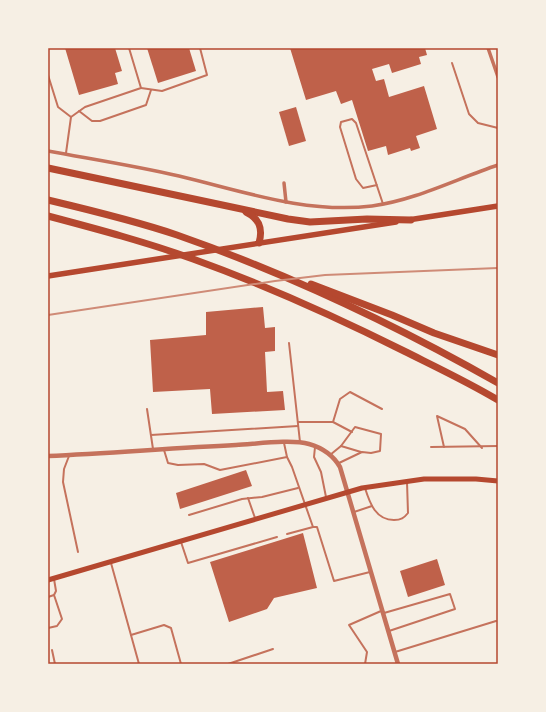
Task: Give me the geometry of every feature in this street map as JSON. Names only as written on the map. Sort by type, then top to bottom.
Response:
[{"type":"highway","points":[[48,168],[310,222],[367,219],[411,220]]},
{"type":"highway","points":[[48,200],[186,239],[343,295],[434,333],[498,355]]},
{"type":"highway","points":[[238,208],[251,215],[258,222],[262,234],[259,243]]},
{"type":"highway","points":[[48,216],[193,259],[358,328],[498,400]]},
{"type":"highway","points":[[268,269],[330,297],[457,361],[498,384]]},
{"type":"main road","points":[[48,276],[498,206]]},
{"type":"main road","points":[[51,579],[255,518],[304,506],[365,488],[407,481],[453,478],[498,482]]},
{"type":"street","points":[[488,48],[498,77]]},
{"type":"street","points":[[48,151],[176,176],[286,202],[339,208],[383,204],[432,191],[498,165]]},
{"type":"street","points":[[284,183],[286,202]]},
{"type":"street","points":[[48,456],[153,449],[284,443],[300,443],[315,446],[330,455],[338,464],[398,664]]},
{"type":"lane","points":[[129,48],[141,88]]},
{"type":"lane","points":[[66,154],[71,118],[85,107],[141,88],[162,91],[207,75],[200,48]]},
{"type":"lane","points":[[452,63],[469,114],[478,123],[498,128]]},
{"type":"lane","points":[[48,75],[58,107],[71,118]]},
{"type":"lane","points":[[80,111],[92,121],[100,121],[146,105],[151,90]]},
{"type":"lane","points":[[377,185],[363,188],[356,179],[340,127],[341,122],[352,119],[356,123],[377,185],[383,204]]},
{"type":"lane","points":[[289,343],[300,443]]},
{"type":"lane","points":[[333,422],[340,398],[350,392],[382,409]]},
{"type":"lane","points":[[147,409],[153,449]]},
{"type":"lane","points":[[444,447],[437,416],[465,428],[482,448]]},
{"type":"lane","points":[[298,422],[333,422],[352,432]]},
{"type":"lane","points":[[151,435],[298,426]]},
{"type":"lane","points":[[330,455],[340,446],[355,427],[381,434],[380,451],[371,453],[362,452],[340,446]]},
{"type":"lane","points":[[284,443],[287,457],[312,527]]},
{"type":"lane","points":[[315,446],[314,457],[321,472],[327,499]]},
{"type":"lane","points":[[431,447],[482,448],[498,446]]},
{"type":"lane","points":[[164,449],[168,463],[178,465],[204,464],[220,470],[287,457]]},
{"type":"lane","points":[[338,464],[362,452]]},
{"type":"lane","points":[[69,455],[64,469],[63,482],[78,552]]},
{"type":"lane","points":[[365,488],[372,506],[380,518],[386,520],[399,520],[404,518],[408,513],[407,481]]},
{"type":"lane","points":[[189,515],[248,498],[262,497],[298,488]]},
{"type":"lane","points":[[248,498],[255,518]]},
{"type":"lane","points":[[353,512],[372,506]]},
{"type":"lane","points":[[287,534],[316,527],[334,581],[371,572]]},
{"type":"lane","points":[[180,540],[188,563],[277,537]]},
{"type":"lane","points":[[111,561],[139,664]]},
{"type":"lane","points":[[48,628],[57,626],[62,619],[54,595],[56,591],[51,579]]},
{"type":"lane","points":[[365,664],[366,652],[356,638],[350,625],[383,612],[450,594],[455,609],[388,631]]},
{"type":"lane","points":[[48,596],[54,595]]},
{"type":"lane","points":[[395,652],[496,621]]},
{"type":"lane","points":[[131,635],[164,625],[168,626],[171,628],[181,664]]},
{"type":"lane","points":[[228,664],[273,649]]},
{"type":"lane","points":[[52,650],[55,664]]},
{"type":"building","points":[[65,48],[115,48],[122,71],[115,73],[118,84],[79,95]]},
{"type":"building","points":[[147,48],[189,48],[196,71],[158,83]]},
{"type":"building","points":[[290,48],[425,48],[427,55],[419,57],[421,64],[392,73],[389,64],[372,69],[376,81],[384,79],[389,97],[424,86],[437,129],[416,136],[420,148],[411,151],[410,148],[388,155],[386,146],[368,151],[352,100],[341,104],[336,91],[306,100]]},
{"type":"building","points":[[296,107],[306,141],[289,146],[279,112]]},
{"type":"building","points":[[263,307],[265,328],[275,327],[275,351],[265,352],[267,392],[283,391],[285,410],[212,414],[210,389],[153,392],[150,340],[206,335],[206,312]]},
{"type":"building","points":[[246,470],[252,486],[180,509],[176,493]]},
{"type":"building","points":[[303,533],[317,588],[274,598],[267,609],[229,622],[210,562]]},
{"type":"building","points":[[437,559],[445,585],[408,597],[400,571]]},
{"type":"railway","points":[[48,315],[275,281],[325,275],[498,268]]}]
